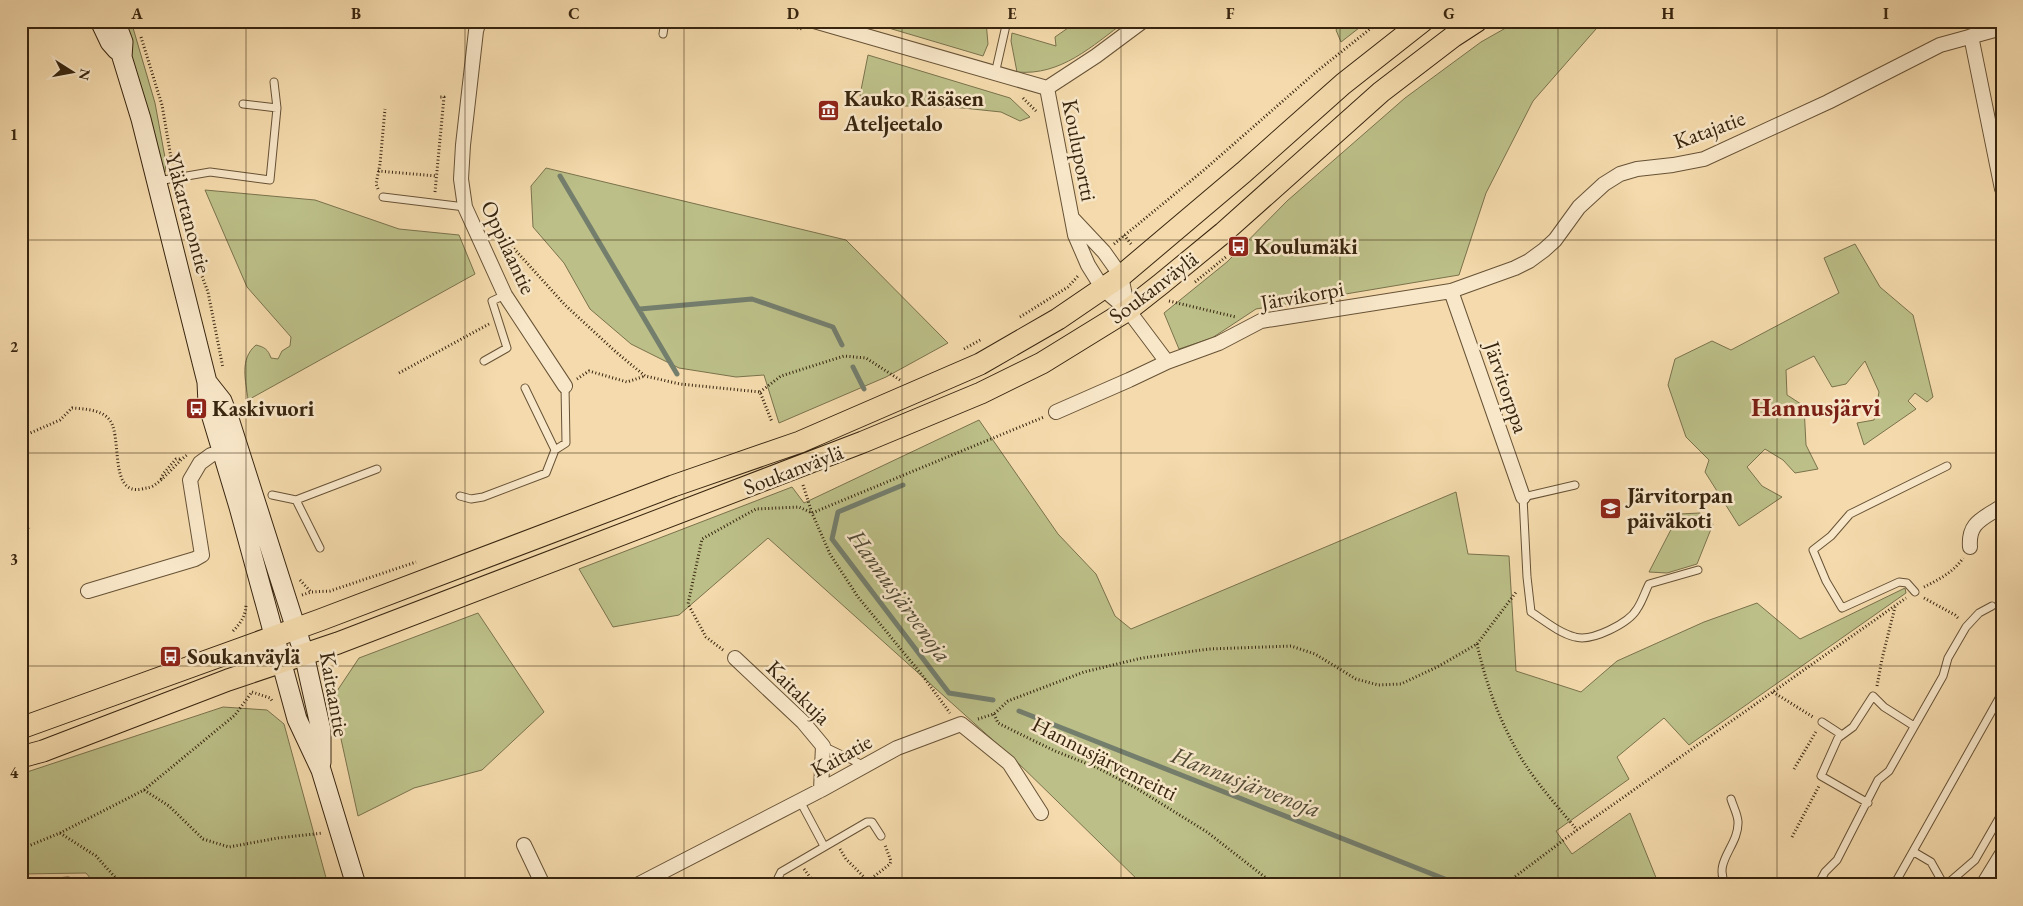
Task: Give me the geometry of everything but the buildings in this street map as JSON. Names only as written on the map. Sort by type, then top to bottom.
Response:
[{"type":"main road","name":"Yläkartanontie","points":[[100,21],[110,42],[122,57]]},
{"type":"main road","name":"Yläkartanontie","points":[[115,21],[123,42],[122,57],[140,119],[207,382],[222,401],[230,450],[274,635]]},
{"type":"main road","name":"Soukanväylä","points":[[21,728],[296,628],[673,486],[800,442],[980,364],[1033,335],[1121,276],[1237,179],[1343,84],[1423,21]]},
{"type":"main road","name":"Soukanväylä","points":[[21,757],[43,751],[228,680],[304,654],[863,442],[954,404],[1042,363],[1128,310],[1223,232],[1381,92],[1454,36],[1477,21]]},
{"type":"main road","name":"Yläkartanontie","points":[[230,450],[296,628]]},
{"type":"main road","name":"Kaitaantie","points":[[296,628],[304,654],[320,730],[321,770]]},
{"type":"main road","name":"Kaitaantie","points":[[274,635],[297,718],[321,770],[356,885]]},
{"type":"street","name":"Oppilaantie","points":[[479,21],[476,30],[463,145],[461,179],[465,207],[505,295],[565,386]]},
{"type":"street","points":[[812,26],[1047,88],[1149,24]]},
{"type":"street","name":"Katajatie","points":[[1451,291],[1516,268],[1530,261],[1555,240],[1579,207],[1604,184],[1620,174],[1637,169],[1704,159],[1828,102],[1940,45],[2002,28]]},
{"type":"street","points":[[1971,36],[2002,189]]},
{"type":"street","name":"Kouluportti","points":[[1047,88],[1075,236],[1088,265],[1103,289],[1128,310]]},
{"type":"street","name":"Kouluportti","points":[[1072,219],[1104,252],[1121,276],[1128,310]]},
{"type":"street","name":"Järvikorpi","points":[[1056,412],[1166,362],[1219,343],[1261,321],[1451,291]]},
{"type":"street","name":"Järvitorppa","points":[[1451,291],[1523,497]]},
{"type":"street","points":[[1128,310],[1166,362]]},
{"type":"street","points":[[88,591],[195,559],[202,555],[190,480],[200,463],[211,455],[230,450]]},
{"type":"street","points":[[1970,547],[1969,536],[1973,525],[2002,506]]},
{"type":"street","name":"Kaitakuja","points":[[734,658],[803,722],[823,746],[821,790]]},
{"type":"street","points":[[961,724],[1009,763],[1041,813]]},
{"type":"street","name":"Kaitatie","points":[[637,885],[821,790],[897,748],[961,724]]},
{"type":"street","points":[[524,845],[543,885]]},
{"type":"street","points":[[1983,885],[2002,854]]},
{"type":"lane","points":[[663,34],[665,21]]},
{"type":"lane","points":[[995,74],[1007,21]]},
{"type":"lane","points":[[156,182],[210,172],[270,180],[277,108],[274,82]]},
{"type":"lane","points":[[243,104],[277,108]]},
{"type":"lane","points":[[383,198],[465,207]]},
{"type":"lane","points":[[484,361],[507,348],[492,301],[505,295]]},
{"type":"lane","points":[[460,496],[471,499],[483,497],[546,473],[556,450],[566,442],[565,386]]},
{"type":"lane","points":[[525,388],[556,450]]},
{"type":"lane","points":[[1915,592],[1907,583],[1899,582],[1842,608],[1826,581],[1813,550],[1831,536],[1850,514],[1946,466]]},
{"type":"lane","points":[[272,495],[296,500],[377,469]]},
{"type":"lane","points":[[1575,486],[1523,497],[1527,578],[1531,612],[1552,626],[1576,638],[1594,636],[1612,629],[1636,611],[1649,584],[1698,570]]},
{"type":"lane","points":[[296,500],[320,548]]},
{"type":"lane","points":[[1818,885],[1825,872],[1837,860],[1868,803],[1878,780],[1889,771],[1943,676],[1948,658],[1966,627],[1979,613],[1992,606]]},
{"type":"lane","points":[[1894,885],[2002,693]]},
{"type":"lane","points":[[1868,803],[1821,776],[1838,738],[1853,727],[1873,696],[1884,707],[1914,726]]},
{"type":"lane","points":[[1822,722],[1842,735]]},
{"type":"lane","points":[[823,746],[865,766]]},
{"type":"lane","points":[[1726,885],[1721,874],[1722,863],[1734,840],[1738,822],[1731,799]]},
{"type":"lane","points":[[800,801],[824,846]]},
{"type":"lane","points":[[1914,852],[1931,862],[1945,885],[1975,860],[2002,813]]},
{"type":"lane","points":[[779,885],[778,878],[782,872],[870,821],[881,836]]},
{"type":"lane","points":[[23,885],[68,881],[73,885]]},
{"type":"lane","points":[[1747,885],[1756,882],[1763,885]]},
{"type":"path","points":[[136,21],[162,105],[169,135],[175,179]]},
{"type":"path","points":[[770,21],[812,26]]},
{"type":"path","points":[[1149,24],[1163,21]]},
{"type":"path","points":[[1104,252],[1204,170],[1316,72],[1380,21]]},
{"type":"path","points":[[1019,95],[1034,108],[1037,114]]},
{"type":"path","points":[[434,205],[444,97],[440,97]]},
{"type":"path","points":[[383,198],[376,184],[380,164],[385,108]]},
{"type":"path","points":[[21,158],[25,143]]},
{"type":"path","points":[[378,171],[437,176]]},
{"type":"path","points":[[487,219],[565,305],[645,376],[680,384],[760,392],[781,376],[844,356],[866,358],[902,382]]},
{"type":"path","points":[[194,256],[208,292],[223,370]]},
{"type":"path","points":[[1014,321],[1068,287],[1088,265]]},
{"type":"path","points":[[21,277],[22,283]]},
{"type":"path","points":[[1166,300],[1222,314],[1261,321]]},
{"type":"path","points":[[399,373],[483,327]]},
{"type":"path","points":[[963,350],[989,336]]},
{"type":"path","points":[[565,386],[589,371],[626,382],[645,376]]},
{"type":"path","points":[[760,392],[772,422]]},
{"type":"path","points":[[21,437],[60,420],[72,408],[95,411],[109,418],[115,432],[121,480],[128,488],[136,490],[151,487],[161,480],[181,459]]},
{"type":"path","points":[[734,658],[706,637],[688,604],[702,539],[756,508],[799,507],[812,513],[1056,412]]},
{"type":"path","points":[[803,484],[812,513],[830,554],[858,596],[922,674],[944,707],[961,724],[994,714],[1008,701],[1084,672],[1142,658],[1209,649],[1291,646],[1315,654],[1356,679],[1378,685],[1401,684],[1439,666],[1477,644],[1527,578]]},
{"type":"path","points":[[21,529],[28,529],[23,504]]},
{"type":"path","points":[[1504,885],[1576,830],[1895,606],[1915,592],[1940,579],[1959,564],[1970,547]]},
{"type":"path","points":[[296,574],[311,592]]},
{"type":"path","points":[[1915,592],[1955,615],[1966,627]]},
{"type":"path","points":[[1873,696],[1878,684],[1895,606]]},
{"type":"path","points":[[231,633],[240,625],[246,612]]},
{"type":"path","points":[[1477,644],[1483,671],[1499,714],[1523,761],[1576,830]]},
{"type":"path","points":[[21,849],[60,833],[144,790],[234,715],[252,692]]},
{"type":"path","points":[[1773,692],[1822,722],[1794,769]]},
{"type":"path","name":"Hannusjärvenreitti","points":[[994,714],[998,723],[1055,751],[1098,768],[1136,788],[1207,832],[1275,885]]},
{"type":"path","points":[[1792,837],[1818,790],[1821,776]]},
{"type":"path","points":[[144,790],[169,806],[203,839],[229,847],[278,838],[328,833]]},
{"type":"path","points":[[60,833],[96,856],[122,885]]},
{"type":"path","points":[[864,885],[890,864],[886,848]]},
{"type":"path","points":[[843,854],[868,880]]},
{"type":"path","points":[[811,879],[816,885]]},
{"type":"green space","points":[[121,21],[131,21],[155,103],[166,163],[165,172],[162,172]]},
{"type":"green space","points":[[865,21],[986,21],[988,44],[983,56]]},
{"type":"green space","points":[[1078,21],[1126,21],[1088,49],[1062,64],[1033,72],[1017,72],[1011,41],[1012,33],[1056,46],[1055,37]]},
{"type":"green space","points":[[1341,21],[1368,21],[1341,42],[1336,30]]},
{"type":"green space","points":[[1518,21],[1603,21],[1533,101],[1486,193],[1459,275],[1256,309],[1212,338],[1179,349],[1164,313],[1227,262],[1287,201],[1405,98],[1481,42]]},
{"type":"green space","points":[[868,55],[1010,98],[1030,117],[1020,121],[1001,112],[963,108],[863,106],[860,95]]},
{"type":"green space","points":[[546,168],[846,240],[948,343],[886,377],[779,423],[764,375],[736,377],[679,368],[631,344],[590,309],[564,263],[533,227],[531,186]]},
{"type":"green space","points":[[205,190],[315,200],[399,229],[459,235],[475,274],[248,400],[245,364],[251,351],[256,345],[267,350],[271,358],[278,359],[282,351],[290,346],[291,337],[247,287]]},
{"type":"green space","points":[[1855,244],[1880,287],[1913,315],[1933,397],[1927,402],[1915,393],[1908,401],[1916,409],[1864,445],[1857,423],[1874,420],[1879,392],[1865,361],[1846,384],[1832,387],[1814,356],[1786,370],[1787,395],[1804,406],[1806,445],[1818,469],[1795,473],[1783,460],[1765,449],[1747,467],[1762,486],[1782,497],[1739,526],[1705,472],[1709,460],[1686,437],[1668,385],[1675,359],[1712,341],[1731,350],[1839,293],[1824,258]]},
{"type":"green space","points":[[979,420],[1058,534],[1096,574],[1115,616],[1131,629],[1456,492],[1468,554],[1509,556],[1516,671],[1581,692],[1617,661],[1704,622],[1757,603],[1800,639],[1905,588],[1906,593],[1689,745],[1664,718],[1617,757],[1629,779],[1556,831],[1572,854],[1630,813],[1659,885],[1143,885],[1014,759],[768,538],[679,615],[613,627],[579,569],[792,487],[804,503]]},
{"type":"green space","points":[[1700,513],[1713,524],[1697,564],[1667,573],[1649,572],[1679,514]]},
{"type":"green space","points":[[478,613],[544,712],[482,770],[414,788],[358,816],[341,739],[335,694],[359,658]]},
{"type":"green space","points":[[223,707],[267,710],[284,724],[328,885],[96,885],[86,873],[21,874],[21,774]]},
{"type":"waterway","name":"Hannusjärvenoja","points":[[560,176],[677,374]]},
{"type":"waterway","name":"Hannusjärvenoja","points":[[640,309],[752,299],[833,327],[842,345]]},
{"type":"waterway","name":"Hannusjärvenoja","points":[[853,367],[864,389]]},
{"type":"waterway","name":"Hannusjärvenoja","points":[[903,485],[838,512],[832,539],[949,693],[993,700]]},
{"type":"waterway","name":"Hannusjärvenoja","points":[[1019,711],[1460,885]]},
{"type":"place","name":"Kauko Räsäsen Ateljeetalo","points":[[828,111]]},
{"type":"place","name":"Koulumäki","points":[[1238,246]]},
{"type":"place","name":"Kaskivuori","points":[[196,408]]},
{"type":"place","name":"Järvitorpan päiväkoti","points":[[1611,508]]},
{"type":"place","name":"Soukanväylä","points":[[171,656]]},
{"type":"district","name":"Hannusjärvi","points":[[1816,407]]}]
